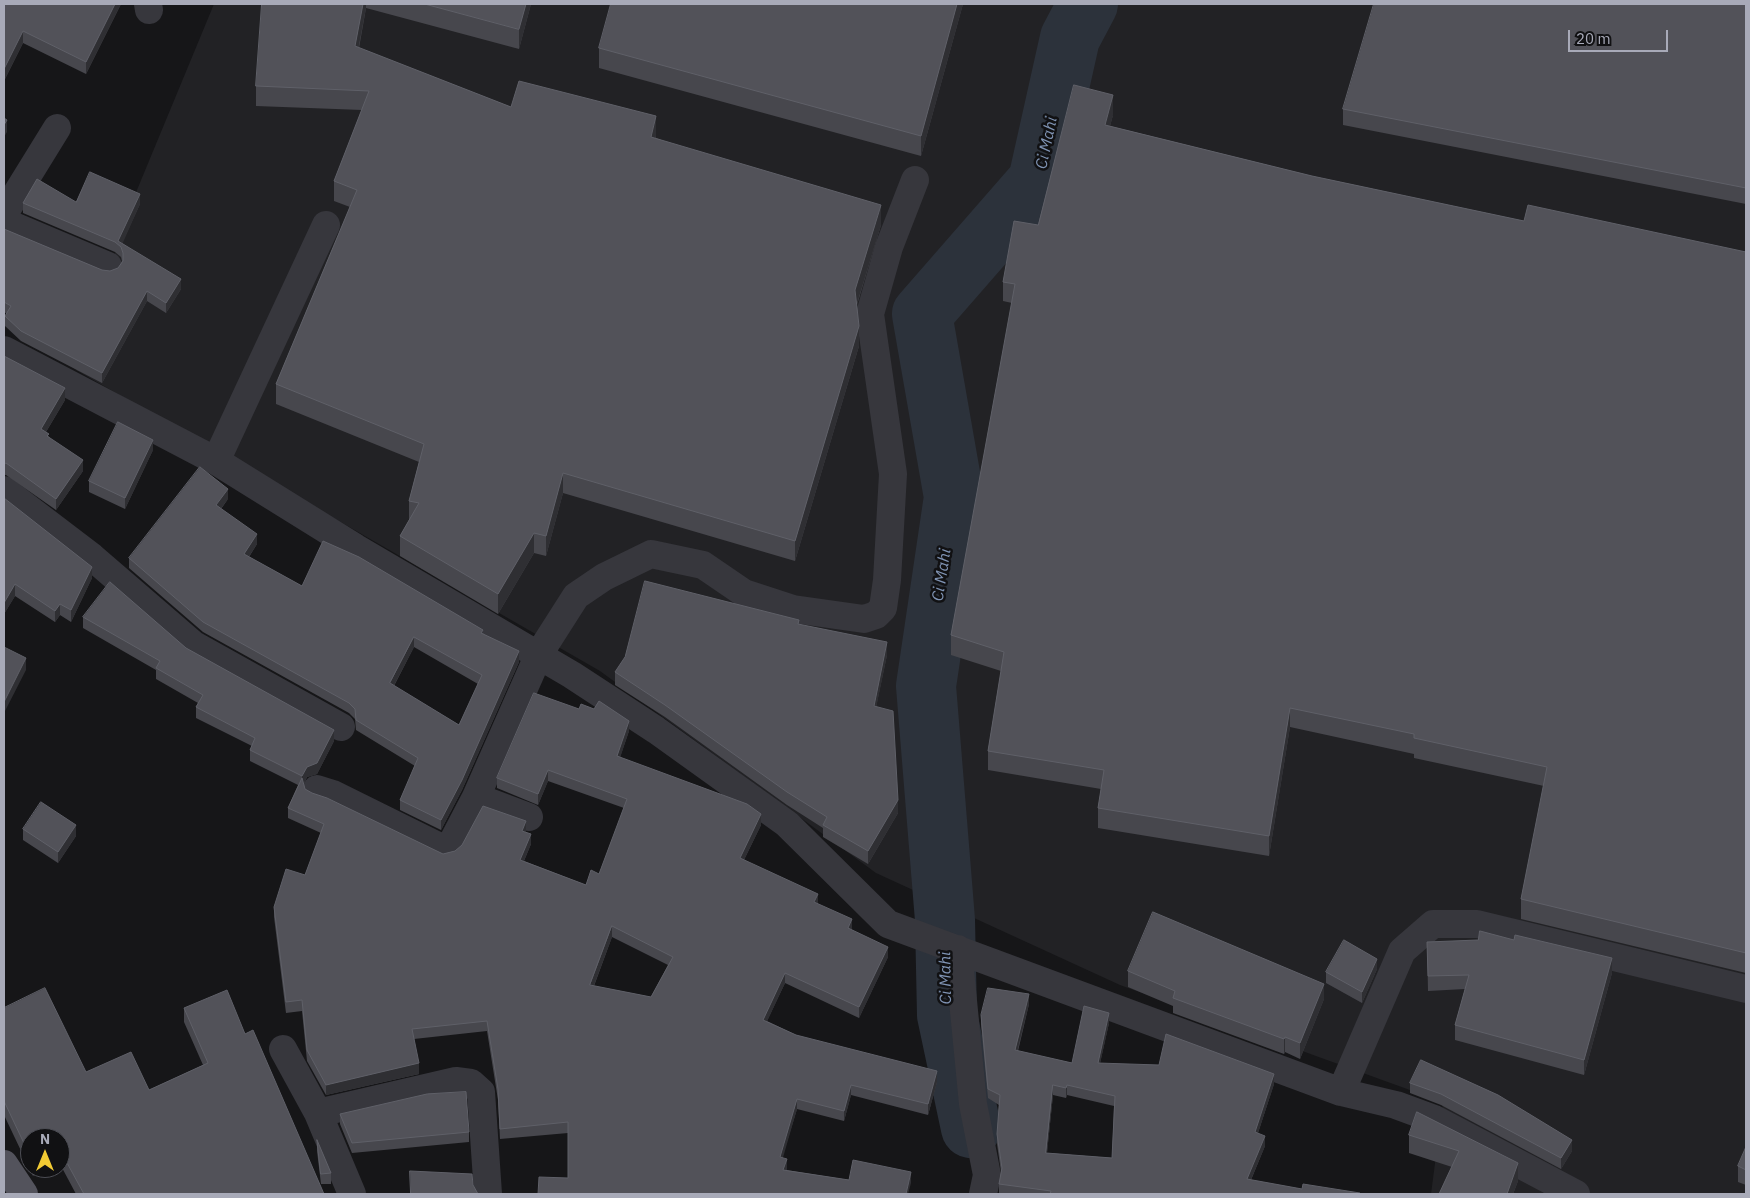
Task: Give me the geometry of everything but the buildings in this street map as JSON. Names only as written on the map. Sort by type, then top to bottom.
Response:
[{"type":"main road","points":[[4,1164],[24,1194]]},
{"type":"street","points":[[4,214],[57,128]]},
{"type":"street","points":[[317,789],[334,794],[444,849],[449,847],[476,797],[539,654],[576,596],[604,577],[651,554],[703,565],[744,593],[793,609],[864,619],[876,614],[883,608],[887,580],[893,474],[870,314],[889,247],[915,180]]},
{"type":"street","points":[[4,222],[108,266]]},
{"type":"street","points":[[216,461],[326,225]]},
{"type":"street","points":[[4,350],[216,461],[356,548],[539,654],[656,730],[787,824],[888,924],[1341,1092],[1396,1105],[1434,1119],[1576,1194]]},
{"type":"street","points":[[4,490],[92,557],[194,644],[341,728]]},
{"type":"street","points":[[476,797],[529,817]]},
{"type":"street","points":[[1341,1092],[1402,950],[1433,924],[1477,924],[1746,989]]},
{"type":"street","points":[[954,948],[973,1104],[987,1175],[983,1194]]},
{"type":"street","points":[[283,1049],[318,1113],[352,1194]]},
{"type":"street","points":[[318,1113],[456,1081],[471,1083],[481,1092],[488,1194]]},
{"type":"shaded area","points":[[214,4],[1746,4],[1746,1194],[1431,1194],[1443,1102],[1120,985],[876,873],[600,671],[76,370],[132,202]]},
{"type":"waterway","name":"Ci Mahi","points":[[971,1128],[947,1015],[945,920],[926,686],[954,497],[922,314],[1038,181],[1070,38],[1088,4]]}]
